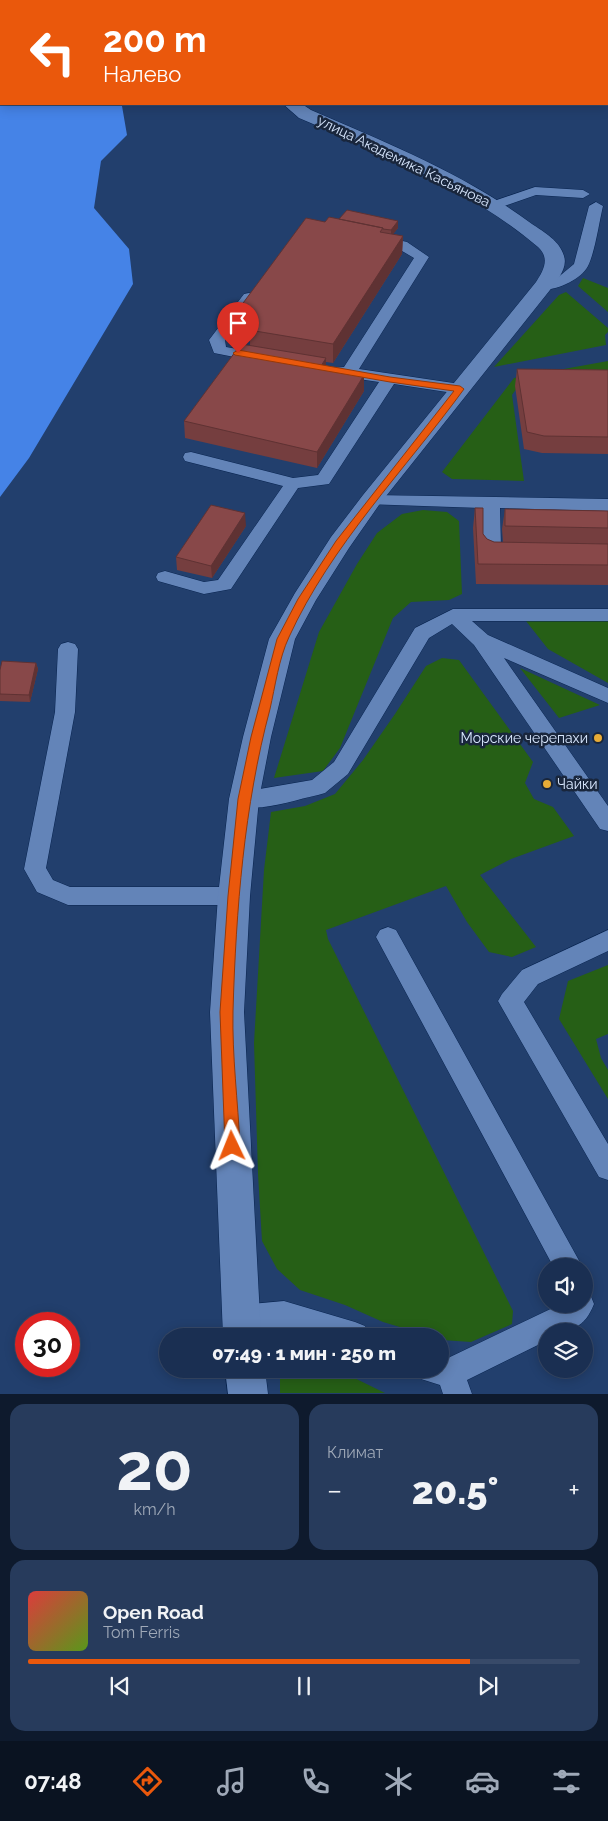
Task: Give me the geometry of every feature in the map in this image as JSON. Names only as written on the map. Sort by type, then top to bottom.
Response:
[{"type":"street","name":"улица Академика Касьянова","points":[[241,1328],[226,1012],[234,896],[244,799],[257,737],[282,639],[314,583],[371,500],[544,286],[554,270],[554,255],[544,242],[496,205],[409,160],[305,114],[292,105]]},
{"type":"street","points":[[246,1378],[248,1394]]},
{"type":"lane","points":[[496,205],[535,191],[584,194]]},
{"type":"lane","points":[[544,286],[561,282],[581,266],[596,206]]},
{"type":"lane","points":[[349,372],[422,258],[402,245],[364,237]]},
{"type":"lane","points":[[258,285],[217,340],[219,350],[275,360]]},
{"type":"lane","points":[[321,368],[460,389]]},
{"type":"lane","points":[[191,457],[293,483],[323,480],[390,379]]},
{"type":"lane","points":[[165,577],[204,588],[224,585],[293,483]]},
{"type":"lane","points":[[371,500],[608,505]]},
{"type":"lane","points":[[491,503],[492,554],[522,554]]},
{"type":"lane","points":[[244,799],[259,799],[318,787],[342,768],[422,633],[453,615],[608,615]]},
{"type":"lane","points":[[453,615],[481,640],[606,816]]},
{"type":"lane","points":[[481,640],[608,696]]},
{"type":"lane","points":[[68,649],[65,712],[35,869],[45,886],[68,896],[234,896]]},
{"type":"lane","points":[[388,937],[564,1258]]},
{"type":"lane","points":[[608,940],[530,977],[510,1002],[608,1168]]},
{"type":"lane","points":[[449,1376],[572,1313]]},
{"type":"lane","points":[[241,1328],[284,1315],[328,1328]]},
{"type":"green space","points":[[583,278],[608,288],[608,312],[578,286]]},
{"type":"green space","points":[[566,292],[608,328],[608,332],[605,335],[606,345],[494,367],[559,295]]},
{"type":"green space","points":[[608,361],[608,386],[519,385],[512,395],[524,481],[452,479],[442,472],[514,378]]},
{"type":"green space","points":[[423,510],[447,512],[459,521],[462,594],[449,600],[411,602],[393,618],[340,748],[323,771],[274,778],[319,632],[357,564],[377,533],[402,514]]},
{"type":"green space","points":[[526,621],[608,621],[608,683],[548,649]]},
{"type":"green space","points":[[442,658],[459,660],[533,762],[525,783],[534,799],[553,807],[574,836],[511,859],[480,875],[536,947],[512,957],[489,952],[467,922],[446,886],[326,930],[328,939],[513,1311],[512,1324],[471,1342],[449,1340],[449,1328],[403,1328],[300,1290],[277,1269],[262,1241],[254,1043],[264,870],[271,812],[305,806],[335,794],[363,760],[426,666]]},
{"type":"green space","points":[[520,668],[600,705],[559,718]]},
{"type":"green space","points":[[608,965],[608,1034],[596,1039],[601,1058],[608,1070],[608,1099],[559,1019],[568,981]]},
{"type":"green space","points":[[280,1378],[354,1378],[385,1393],[280,1393]]},
{"type":"water","points":[[0,105],[122,105],[127,135],[101,161],[94,208],[129,249],[133,284],[29,458],[0,497]]},
{"type":"building","points":[[347,210],[398,221],[391,230],[339,219]]},
{"type":"building","points":[[329,217],[383,228],[380,232],[403,236],[333,344],[249,330],[255,322],[232,318],[306,218],[325,222]]},
{"type":"building","points":[[241,344],[326,358],[321,366],[364,375],[317,452],[184,421]]},
{"type":"building","points":[[517,369],[608,370],[608,437],[544,436],[527,432]]},
{"type":"building","points":[[211,505],[245,513],[211,566],[176,557]]},
{"type":"building","points":[[475,508],[483,508],[483,534],[487,539],[494,542],[608,544],[608,565],[478,564]]},
{"type":"building","points":[[505,509],[608,511],[608,528],[505,526]]},
{"type":"building","points":[[2,661],[36,663],[29,695],[0,694]]},
{"type":"place","name":"Морские черепахи","points":[[598,738]]},
{"type":"place","name":"Чайки","points":[[547,784]]},
{"type":"route","points":[[232,1146],[226,1012],[234,896],[244,799],[257,737],[282,639],[304,599],[340,543],[371,500],[460,389],[238,353]]}]
